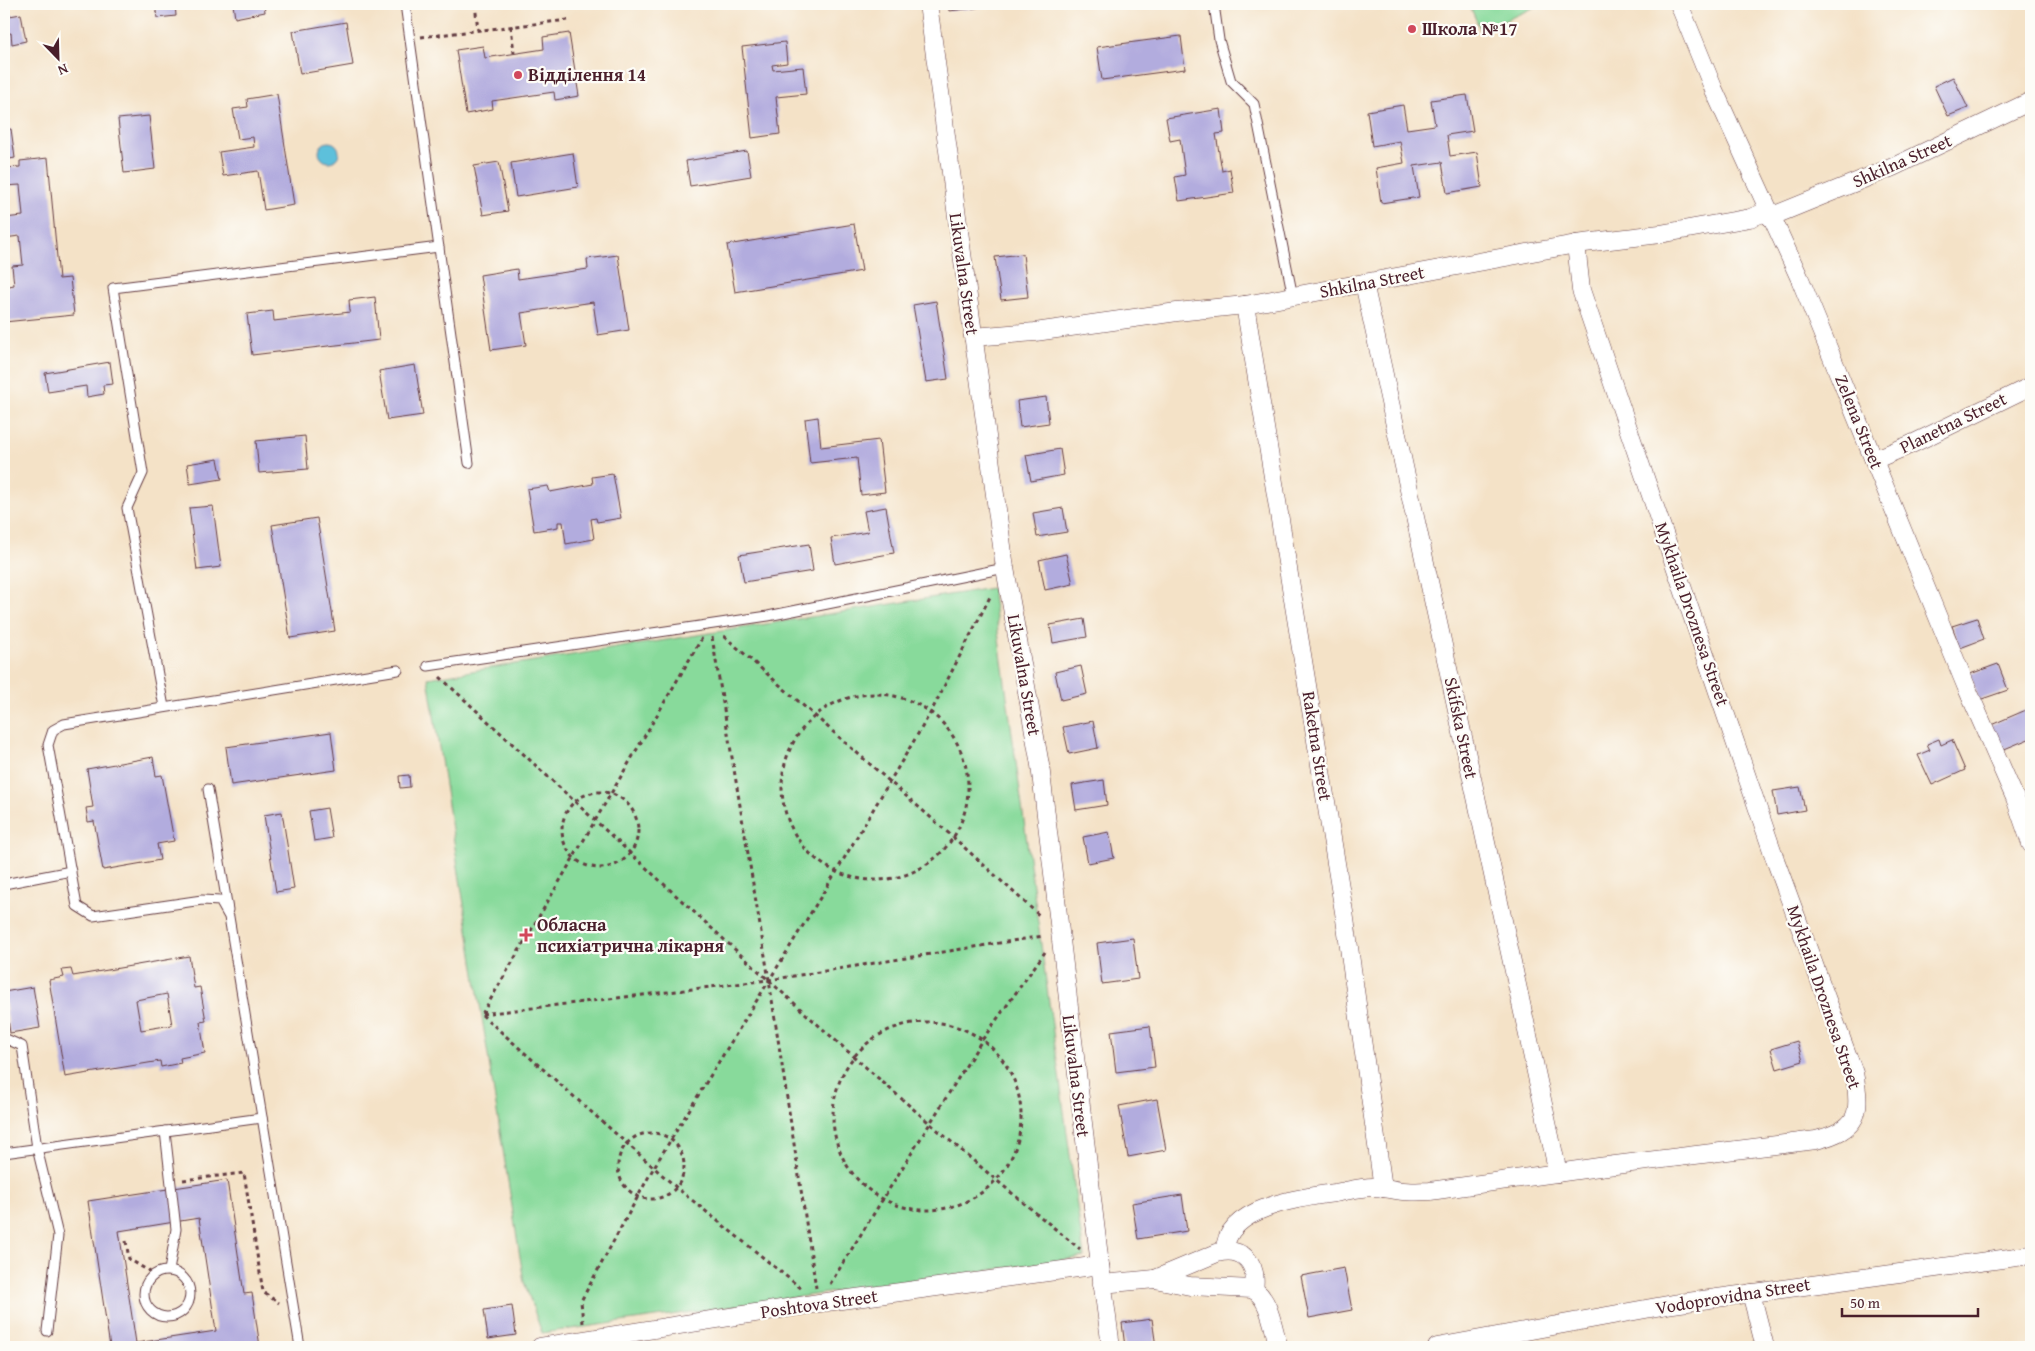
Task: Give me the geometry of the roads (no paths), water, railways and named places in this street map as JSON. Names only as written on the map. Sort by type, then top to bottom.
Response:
[{"type":"street","name":"Likuvalna Street","points":[[928,4],[972,338],[1005,568],[1040,766],[1111,1347]]},
{"type":"street","name":"Zelena Street","points":[[1679,4],[1714,90],[1769,214],[1800,278],[1966,686],[2015,798],[2031,844]]},
{"type":"street","name":"Shkilna Street","points":[[972,338],[1035,332],[1177,312],[1246,305],[1576,244],[1660,234],[1769,214],[1893,167],[2031,101]]},
{"type":"street","name":"Mykhaila Droznesa Street","points":[[1225,1251],[1226,1239],[1235,1227],[1259,1210],[1286,1200],[1372,1187],[1405,1192],[1430,1191],[1816,1140],[1828,1137],[1847,1127],[1855,1117],[1859,1098],[1854,1073],[1776,862],[1582,290],[1576,244]]},
{"type":"street","name":"Skifska Street","points":[[1364,283],[1558,1173]]},
{"type":"street","name":"Raketna Street","points":[[1246,305],[1342,902],[1383,1188]]},
{"type":"street","name":"Planetna Street","points":[[1874,460],[1914,443],[2031,386]]},
{"type":"street","points":[[1102,1284],[1155,1278],[1201,1258],[1225,1251],[1237,1252],[1246,1257],[1251,1264],[1256,1279],[1254,1290]]},
{"type":"street","name":"Vodoprovidna Street","points":[[1437,1347],[1672,1304],[2031,1256]]},
{"type":"street","name":"Poshtova Street","points":[[540,1347],[819,1303],[1100,1265]]},
{"type":"street","points":[[1155,1278],[1190,1286],[1254,1290],[1263,1299],[1279,1347]]},
{"type":"street","points":[[1750,1293],[1765,1347]]},
{"type":"lane","points":[[405,4],[469,463]]},
{"type":"lane","points":[[1214,4],[1219,40],[1231,81],[1254,104],[1293,296]]},
{"type":"lane","points":[[164,707],[127,508],[143,473],[113,288],[439,247]]},
{"type":"lane","points":[[428,666],[768,616],[1005,568]]},
{"type":"lane","points":[[229,917],[220,901],[202,900],[93,916],[77,906],[48,745],[53,730],[64,724],[398,670]]},
{"type":"lane","points":[[208,789],[300,1347]]},
{"type":"lane","points":[[4,884],[71,871]]},
{"type":"lane","points":[[4,1038],[22,1046],[37,1148],[58,1235],[47,1331]]},
{"type":"lane","points":[[4,1153],[262,1118]]},
{"type":"lane","points":[[165,1131],[176,1229],[169,1271]]},
{"type":"lane","points":[[169,1271],[182,1276],[190,1289],[191,1296],[184,1310],[170,1318],[154,1314],[148,1308],[145,1301],[146,1286],[155,1275],[169,1271]]},
{"type":"water","points":[[329,142],[336,145],[339,152],[336,159],[329,162],[322,159],[319,152],[322,145]]},
{"type":"place","name":"Школа №17","points":[[1412,29]]},
{"type":"place","name":"Відділення 14","points":[[518,75]]},
{"type":"place","name":"Обласна психіатрична лікарня","points":[[526,935]]}]
